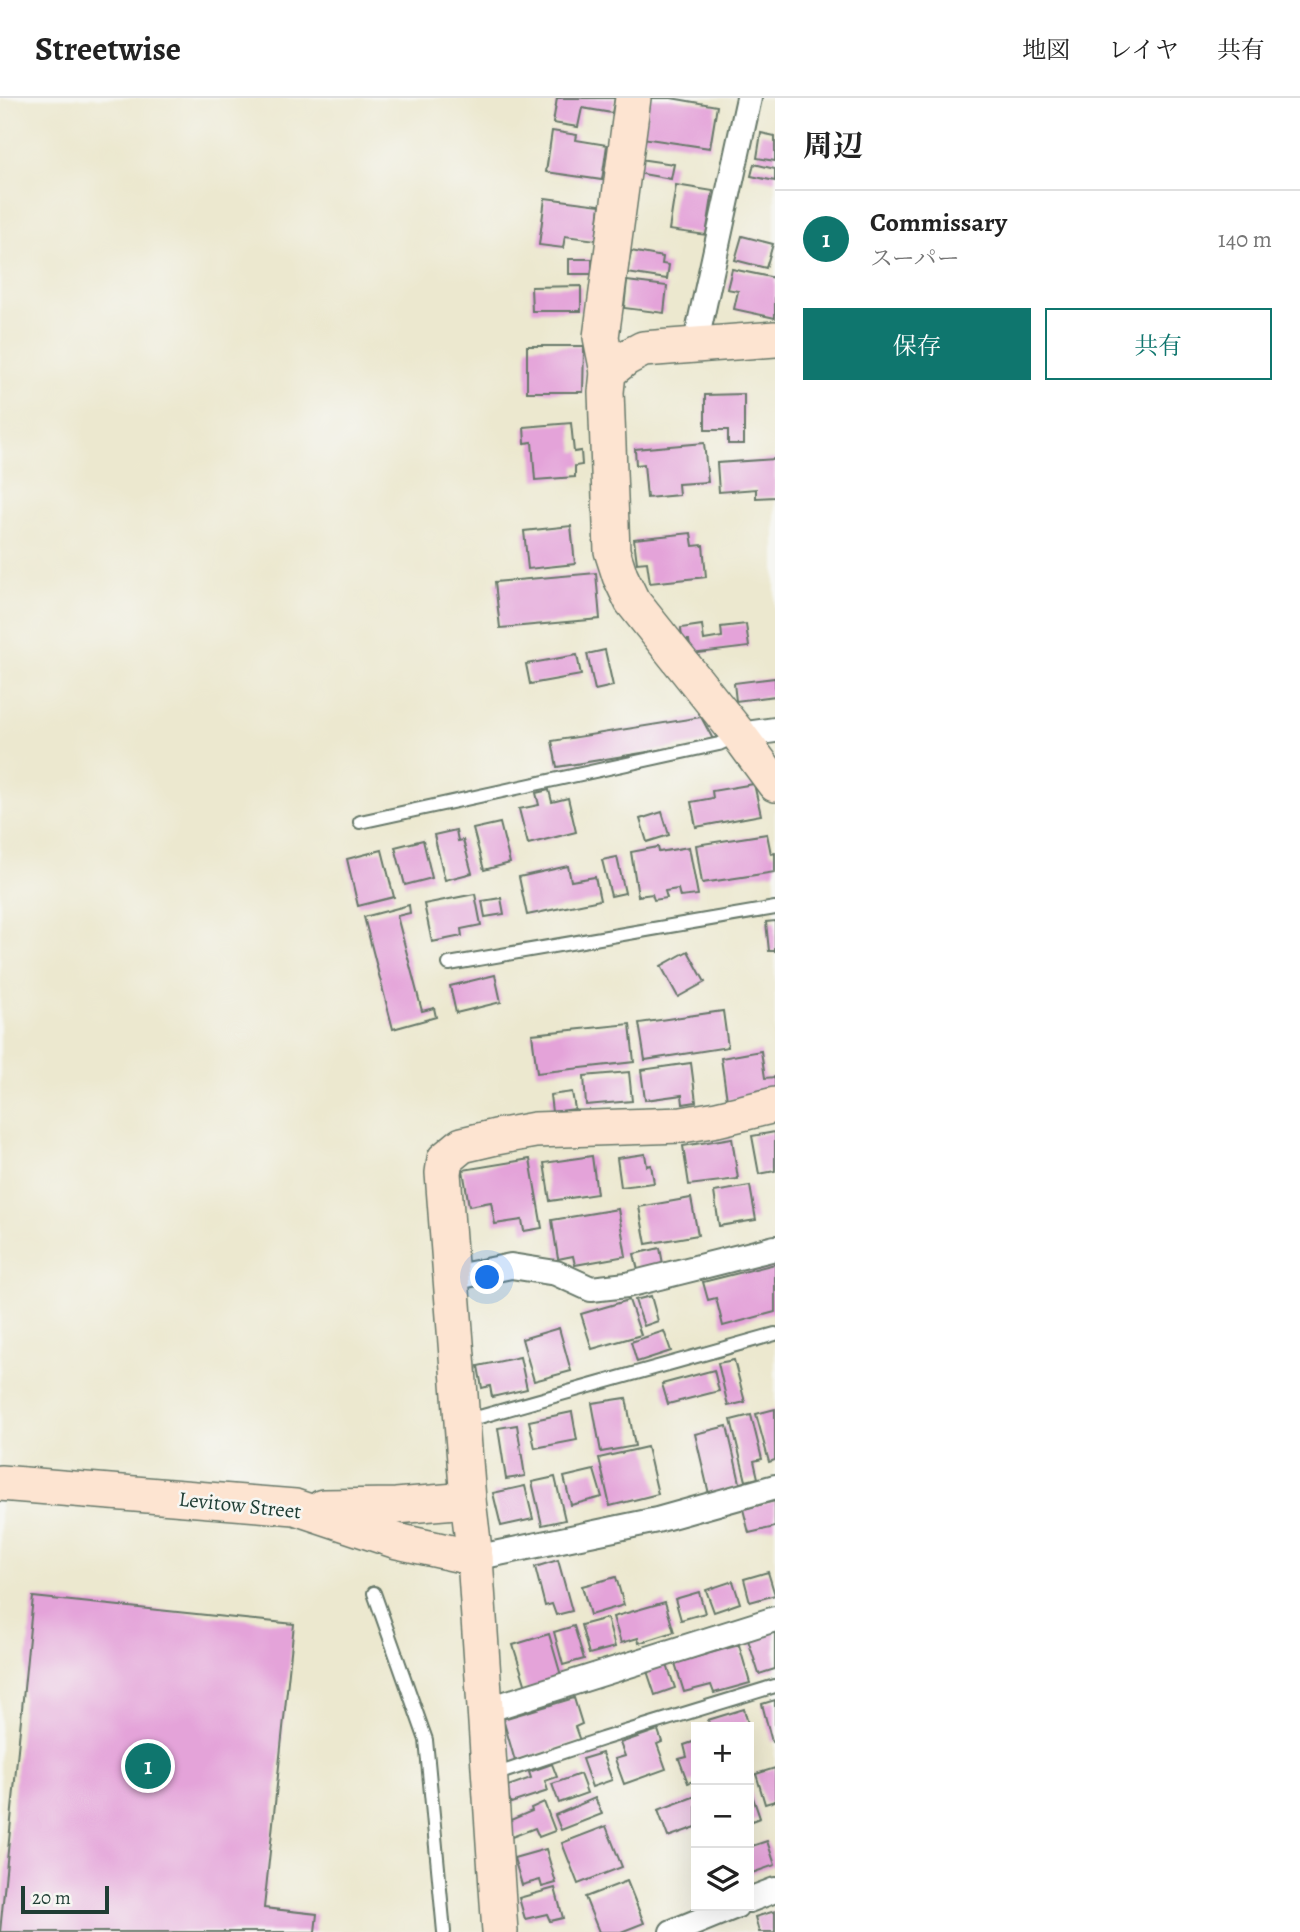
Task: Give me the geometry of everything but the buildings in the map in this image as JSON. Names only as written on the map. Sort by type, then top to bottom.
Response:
[{"type":"street","points":[[633,98],[601,337],[608,372],[606,392],[612,551],[632,601],[739,734],[775,784]]},
{"type":"street","points":[[695,346],[749,98]]},
{"type":"street","points":[[608,372],[643,349],[775,339]]},
{"type":"street","points":[[739,734],[775,730]]},
{"type":"street","points":[[500,1932],[475,1558],[468,1500],[443,1173],[445,1159],[463,1145],[536,1130],[682,1125],[775,1105]]},
{"type":"street","points":[[452,1278],[511,1266],[556,1273],[591,1289],[627,1285],[775,1248]]},
{"type":"street","name":"Levitow Street","points":[[0,1483],[295,1507],[397,1541],[475,1558]]},
{"type":"street","points":[[475,1558],[657,1520],[775,1487]]},
{"type":"street","points":[[295,1507],[396,1506],[468,1500]]},
{"type":"street","points":[[486,1710],[775,1619]]},
{"type":"street","points":[[754,1898],[775,1890]]},
{"type":"street","points":[[672,1932],[724,1911]]},
{"type":"lane","points":[[360,822],[719,744],[739,734]]},
{"type":"lane","points":[[449,964],[775,908]]},
{"type":"lane","points":[[462,1422],[775,1334]]},
{"type":"lane","points":[[374,1593],[426,1741],[444,1932]]},
{"type":"lane","points":[[490,1776],[602,1738],[775,1686]]},
{"type":"place","name":"Commissary","points":[[148,1766]]}]
